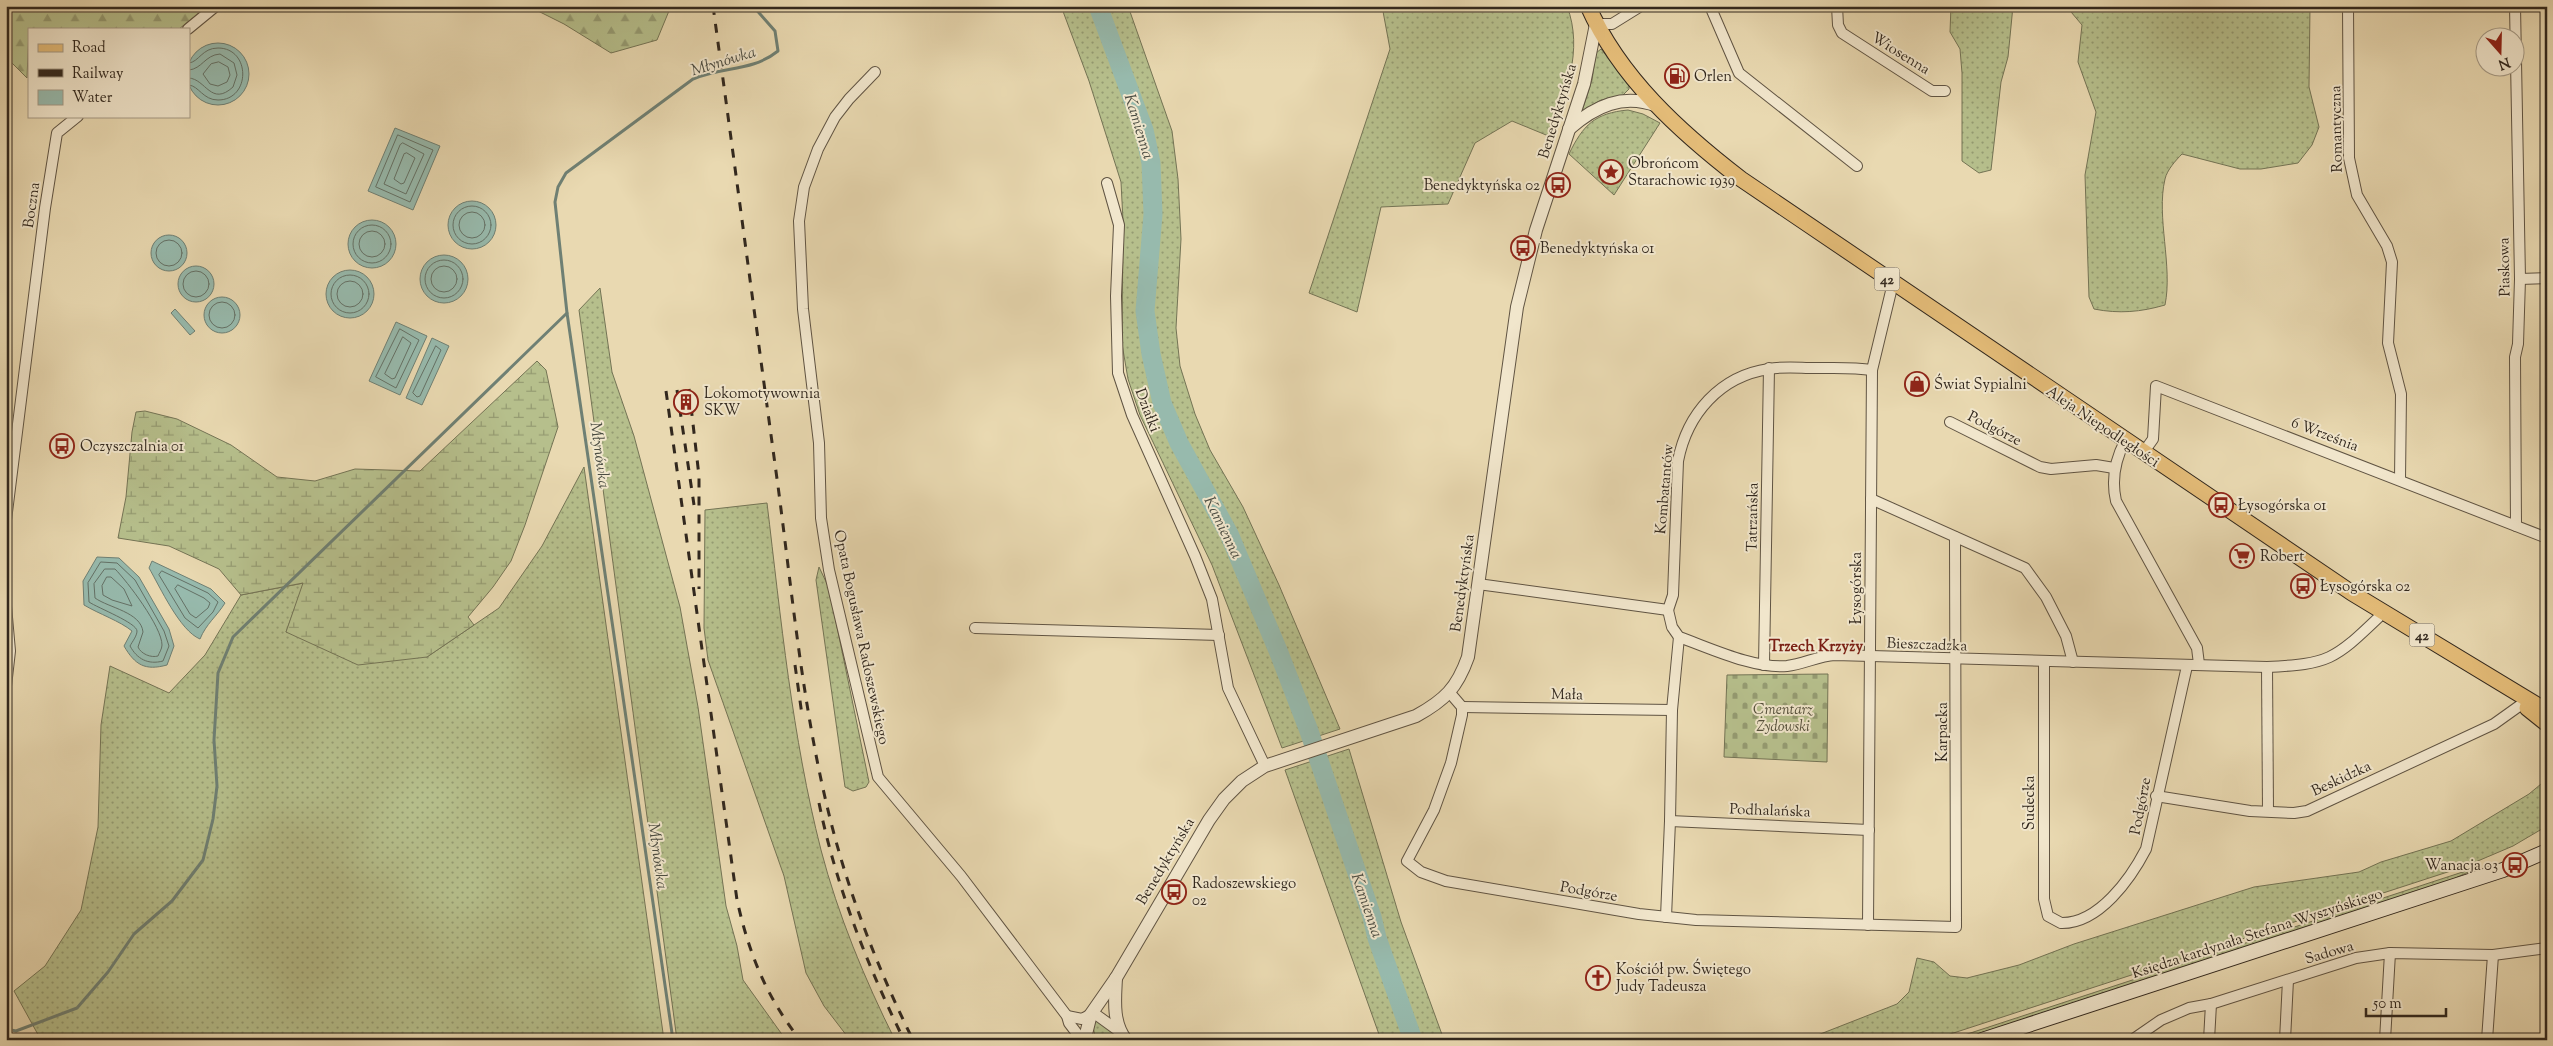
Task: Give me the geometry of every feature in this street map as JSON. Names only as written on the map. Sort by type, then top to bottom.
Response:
[{"type":"main road","name":"42","points":[[1588,6],[1596,24]]},
{"type":"main road","name":"Aleja Niepodległości","points":[[1596,24],[1620,61],[1657,106],[1695,142],[1741,179],[2125,441],[2382,611],[2547,711]]},
{"type":"main road","name":"Aleja Niepodległości","points":[[2492,677],[2547,724]]},
{"type":"main road","name":"Księdza kardynała Stefana Wyszyńskiego","points":[[1982,1040],[2503,870],[2545,850]]},
{"type":"street","points":[[189,28],[216,6]]},
{"type":"street","points":[[1596,24],[1612,24],[1641,6]]},
{"type":"street","points":[[1710,6],[1739,73],[1856,166]]},
{"type":"street","name":"Wiosenna","points":[[1837,6],[1838,25],[1842,33],[1932,91],[1945,91]]},
{"type":"street","name":"Romantyczna","points":[[2348,6],[2349,158],[2357,195],[2387,246],[2392,262],[2388,343],[2401,394],[2400,479]]},
{"type":"street","name":"Piaskowa","points":[[2515,6],[2520,279],[2518,344],[2515,357],[2516,526]]},
{"type":"street","name":"Benedyktyńska","points":[[1088,1040],[1086,1034],[1091,1014],[1116,978],[1209,820],[1224,799],[1242,781],[1265,766],[1280,760],[1416,716],[1435,706],[1450,692],[1461,676],[1468,657],[1517,307],[1536,230],[1588,70],[1596,24]]},
{"type":"street","name":"Opata Bogusława Radoszewskiego","points":[[874,72],[849,98],[835,118],[818,149],[804,187],[799,221],[804,309],[820,443],[821,518],[829,570],[878,777],[961,876],[1067,1016],[1069,1023],[1082,1040]]},
{"type":"street","points":[[1569,129],[1594,110],[1607,104],[1641,100],[1657,106]]},
{"type":"street","name":"Boczna","points":[[6,520],[45,208],[57,133],[76,118]]},
{"type":"street","name":"Działki","points":[[1107,183],[1119,225],[1116,296],[1118,373],[1132,415],[1212,599],[1228,688],[1265,766]]},
{"type":"street","points":[[2520,279],[2547,278]]},
{"type":"street","name":"Łysogórska","points":[[1868,925],[1872,370],[1893,283]]},
{"type":"street","name":"Kombatantów","points":[[1668,610],[1673,595],[1678,461],[1682,439],[1691,422],[1705,404],[1722,388],[1747,375],[1769,368],[1872,370]]},
{"type":"street","name":"Tatrzańska","points":[[1764,665],[1769,368]]},
{"type":"street","name":"6 Września","points":[[2143,453],[2153,439],[2156,386],[2400,479],[2547,538]]},
{"type":"street","name":"Podgórze","points":[[1950,422],[2040,468],[2051,469],[2096,465],[2114,468]]},
{"type":"street","points":[[2125,441],[2114,468],[2113,487],[2116,501],[2196,648],[2199,664]]},
{"type":"street","points":[[1871,499],[2025,568],[2046,597],[2066,636],[2072,662]]},
{"type":"street","name":"Karpacka","points":[[1955,537],[1957,660],[1956,926]]},
{"type":"street","points":[[1478,584],[1668,610],[1672,627],[1679,637],[1672,710],[1666,917]]},
{"type":"street","points":[[6,606],[10,651],[6,686]]},
{"type":"street","name":"Bieszczadzka","points":[[1679,637],[1764,665],[1785,666],[1801,664],[1823,656],[1871,656],[1957,660],[2267,667],[2308,665],[2337,655],[2378,618],[2382,611]]},
{"type":"street","points":[[978,628],[1219,635]]},
{"type":"street","name":"Sudecka","points":[[2044,662],[2044,908],[2048,916],[2054,920],[2066,923],[2074,921]]},
{"type":"street","name":"Podgórze","points":[[2074,921],[2086,916],[2106,902],[2124,885],[2146,849],[2156,796],[2186,666]]},
{"type":"street","points":[[2267,667],[2268,810]]},
{"type":"street","points":[[1450,692],[1462,707]]},
{"type":"street","name":"Beskidzka","points":[[2156,796],[2250,811],[2268,810],[2294,813],[2307,811],[2494,724],[2522,704]]},
{"type":"street","name":"Podgórze","points":[[1462,707],[1462,715],[1451,763],[1434,810],[1407,861],[1421,872],[1446,881],[1666,917],[1696,920],[1956,926]]},
{"type":"street","name":"Mała","points":[[1462,707],[1672,710]]},
{"type":"street","name":"Podhalańska","points":[[1670,821],[1869,830]]},
{"type":"street","name":"Sadowa","points":[[2132,1040],[2161,1020],[2189,1008],[2211,1004],[2356,958],[2390,953],[2493,954],[2547,948]]},
{"type":"street","points":[[2385,1040],[2390,953]]},
{"type":"street","points":[[2486,1040],[2493,954]]},
{"type":"street","name":"Benedyktyńska","points":[[1116,978],[1114,1007],[1123,1036]]},
{"type":"street","points":[[2285,1040],[2288,980]]},
{"type":"street","points":[[2208,1040],[2211,1004]]},
{"type":"street","points":[[1067,1016],[1082,1019],[1091,1014],[1098,1016],[1123,1036]]},
{"type":"green space","points":[[6,6],[208,6],[180,28],[28,28],[27,78],[6,57]]},
{"type":"green space","points":[[528,6],[671,6],[657,40],[611,53],[564,24]]},
{"type":"green space","points":[[1061,6],[1128,6],[1172,131],[1178,179],[1181,239],[1176,328],[1180,366],[1195,414],[1210,450],[1243,507],[1279,585],[1340,729],[1282,748],[1212,565],[1140,415],[1128,379],[1122,344],[1123,221],[1121,182],[1089,81]]},
{"type":"green space","points":[[1382,6],[1567,6],[1574,39],[1573,56],[1567,89],[1551,137],[1512,121],[1475,143],[1448,204],[1381,207],[1357,312],[1309,293],[1390,49]]},
{"type":"green space","points":[[1951,6],[2013,6],[2008,57],[2001,82],[1991,170],[1979,173],[1962,161],[1962,73],[1960,49],[1950,32]]},
{"type":"green space","points":[[2066,6],[2310,6],[2309,87],[2319,127],[2312,145],[2298,163],[2261,169],[2240,169],[2182,154],[2177,159],[2166,176],[2163,194],[2162,209],[2167,274],[2165,305],[2130,312],[2103,311],[2094,309],[2089,297],[2085,175],[2096,112],[2078,62],[2082,25]]},
{"type":"green space","points":[[1601,49],[1629,84],[1629,89],[1622,96],[1601,100],[1582,111],[1592,80],[1596,53]]},
{"type":"green space","points":[[1628,110],[1643,114],[1660,123],[1614,195],[1569,154],[1579,135],[1591,122],[1607,114]]},
{"type":"green space","points":[[600,288],[612,372],[634,436],[680,607],[698,707],[726,906],[737,946],[743,980],[786,1040],[677,1040],[579,310]]},
{"type":"green space","points":[[537,361],[546,370],[558,427],[525,525],[511,561],[493,587],[468,617],[474,625],[427,657],[358,665],[286,632],[303,583],[241,595],[219,569],[169,546],[118,538],[126,497],[132,432],[136,412],[145,411],[177,419],[231,445],[277,477],[315,481],[355,469],[420,471]]},
{"type":"green space","points":[[584,467],[664,1040],[41,1040],[14,991],[45,966],[81,910],[98,827],[101,725],[110,666],[169,693],[205,655],[241,595],[304,583],[286,632],[427,657],[499,608],[542,546]]},
{"type":"green space","points":[[767,503],[795,721],[802,764],[821,850],[853,947],[895,1040],[850,1040],[824,1006],[806,973],[784,876],[708,660],[704,628],[705,510]]},
{"type":"green space","points":[[819,567],[829,588],[869,782],[866,787],[853,791],[845,787],[816,580]]},
{"type":"green space","name":"Cmentarz Żydowski","points":[[1828,674],[1827,762],[1724,757],[1727,675]]},
{"type":"green space","points":[[1349,749],[1401,922],[1444,1040],[1381,1040],[1285,770]]},
{"type":"green space","points":[[2547,779],[2547,826],[2513,846],[2466,866],[1932,1040],[1805,1040],[1897,1004],[1909,992],[1917,958],[1934,962],[1950,976],[1967,978],[2019,965],[2074,944],[2254,887],[2359,872],[2381,862],[2451,841],[2529,794]]},
{"type":"green space","points":[[2481,866],[2447,882],[1959,1040],[1949,1040]]},
{"type":"green space","points":[[1095,1020],[1108,1027],[1116,1040],[1096,1040],[1093,1027]]},
{"type":"water","points":[[212,44],[224,44],[235,48],[244,57],[248,68],[248,80],[244,91],[235,100],[224,104],[212,104],[201,100],[192,91],[190,86],[190,62],[192,57],[201,48]]},
{"type":"water","points":[[395,128],[440,146],[413,210],[368,191]]},
{"type":"water","points":[[467,201],[477,201],[489,208],[496,220],[496,230],[489,242],[477,249],[467,249],[459,245],[452,238],[448,230],[448,220],[452,212],[459,205]]},
{"type":"water","points":[[367,220],[377,220],[389,227],[396,239],[396,249],[389,261],[377,268],[367,268],[359,264],[352,257],[348,249],[348,239],[352,231],[359,224]]},
{"type":"water","points":[[169,235],[181,241],[187,253],[181,265],[169,271],[157,265],[151,253],[157,241]]},
{"type":"water","points":[[439,255],[449,255],[461,262],[468,274],[468,284],[461,296],[449,303],[439,303],[431,299],[424,292],[420,284],[420,274],[424,266],[431,259]]},
{"type":"water","points":[[196,266],[208,272],[214,284],[208,296],[196,302],[184,296],[178,284],[184,272]]},
{"type":"water","points":[[345,270],[355,270],[367,277],[374,289],[374,299],[367,311],[355,318],[345,318],[337,314],[330,307],[326,299],[326,289],[330,281],[337,274]]},
{"type":"water","points":[[222,297],[234,303],[240,315],[234,327],[222,333],[210,327],[204,315],[210,303]]},
{"type":"water","points":[[175,309],[195,331],[190,335],[171,313]]},
{"type":"water","points":[[396,322],[427,336],[400,395],[369,381]]},
{"type":"water","points":[[432,338],[449,346],[422,405],[406,398]]},
{"type":"water","points":[[97,557],[119,558],[139,577],[169,629],[174,646],[167,665],[147,667],[141,665],[132,658],[124,646],[132,631],[84,605],[83,581]]},
{"type":"water","points":[[152,561],[211,589],[225,603],[205,629],[200,639],[185,627],[171,608],[149,568]]},
{"type":"waterway","name":"Młynówka","points":[[673,1040],[567,313],[555,202],[558,187],[566,173],[693,79],[715,72],[748,66],[768,58],[778,51],[775,31],[753,6]]},
{"type":"waterway","name":"Kamienna","points":[[1098,6],[1144,130],[1151,163],[1153,214],[1145,311],[1151,354],[1162,403],[1179,443],[1229,534],[1279,653],[1309,731],[1372,917],[1377,938],[1413,1040]]},
{"type":"waterway","points":[[6,1029],[16,1031],[77,1008],[108,972],[134,934],[172,901],[203,860],[213,819],[217,786],[214,740],[218,673],[233,637],[567,313]]},
{"type":"railway","points":[[713,6],[798,646],[818,766],[843,866],[863,925],[899,1012],[913,1040]]},
{"type":"railway","points":[[689,389],[699,476],[699,589]]},
{"type":"railway","points":[[677,390],[694,505]]},
{"type":"railway","points":[[666,391],[737,900],[747,938],[760,974],[768,991],[800,1040]]},
{"type":"railway","points":[[795,665],[802,715]]},
{"type":"railway","points":[[819,803],[834,864],[854,924],[865,954],[904,1040]]},
{"type":"place","name":"Orlen","points":[[1677,76]]},
{"type":"place","name":"Obrońcom Starachowic 1939","points":[[1611,172]]},
{"type":"place","name":"Benedyktyńska 02","points":[[1558,185]]},
{"type":"place","name":"Benedyktyńska 01","points":[[1523,248]]},
{"type":"place","name":"Świat Sypialni","points":[[1917,384]]},
{"type":"place","name":"Lokomotywownia SKW","points":[[686,402]]},
{"type":"place","name":"Oczyszczalnia 01","points":[[62,446]]},
{"type":"place","name":"Łysogórska 01","points":[[2221,505]]},
{"type":"place","name":"Robert","points":[[2242,556]]},
{"type":"place","name":"Łysogórska 02","points":[[2303,586]]},
{"type":"place","name":"Wanacja 03","points":[[2515,865]]},
{"type":"place","name":"Radoszewskiego 02","points":[[1174,892]]},
{"type":"place","name":"Kościół pw. Świętego Judy Tadeusza","points":[[1598,978]]},
{"type":"district","name":"Trzech Krzyży","points":[[1816,645]]}]
